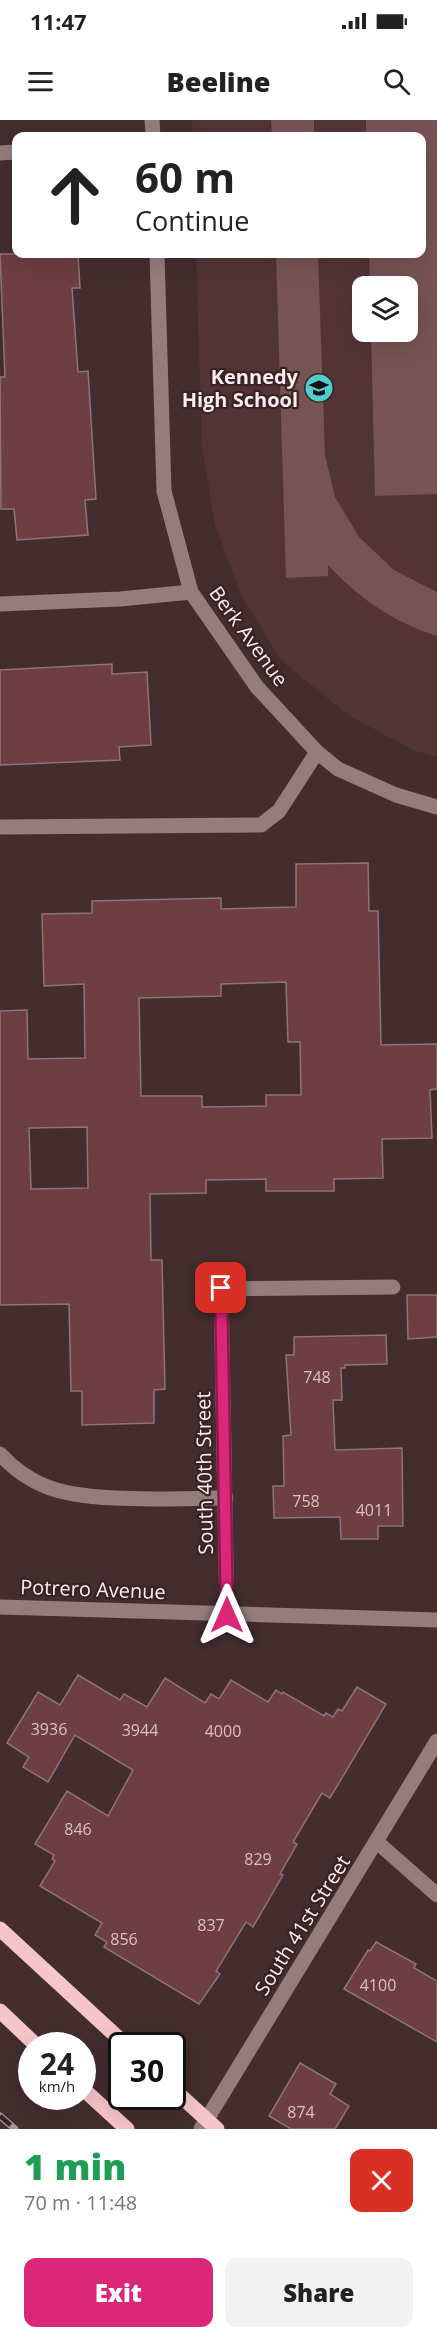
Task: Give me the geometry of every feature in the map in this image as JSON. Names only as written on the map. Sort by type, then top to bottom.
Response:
[{"type":"main road","points":[[0,1929],[112,2032]]},
{"type":"main road","points":[[0,2012],[22,2032]]},
{"type":"main road","points":[[96,2101],[127,2129]]},
{"type":"main road","points":[[186,2103],[208,2126]]},
{"type":"street","name":"Berk Avenue","points":[[157,258],[164,491],[191,592],[257,687],[317,752],[338,770],[396,795],[437,807]]},
{"type":"street","points":[[0,604],[120,599],[191,592]]},
{"type":"street","points":[[0,827],[261,825],[279,811],[317,752]]},
{"type":"street","name":"South 40th Street","points":[[227,1615],[221,1288],[393,1287]]},
{"type":"street","points":[[0,1454],[13,1467],[46,1486],[83,1496],[226,1498]]},
{"type":"street","name":"Potrero Avenue","points":[[0,1607],[437,1620]]},
{"type":"street","name":"South 41st Street","points":[[208,2126],[437,1741]]},
{"type":"street","points":[[377,1842],[437,1895]]},
{"type":"shaded area","name":"Kennedy High School","points":[[192,120],[437,120],[437,757],[415,751],[348,715],[281,660],[241,595],[215,525],[202,445],[196,258],[426,258],[426,132],[193,132]]},
{"type":"shaded area","points":[[271,120],[314,120],[314,132],[272,132]]},
{"type":"shaded area","points":[[366,120],[437,120],[437,494],[375,496],[371,342],[418,342],[418,276],[370,276],[369,258],[426,258],[426,132],[366,132]]},
{"type":"shaded area","points":[[276,258],[318,258],[325,455],[335,497],[359,537],[394,570],[437,592],[437,636],[406,624],[378,608],[328,565],[328,576],[286,578]]},
{"type":"building","points":[[0,254],[12,254],[12,258],[78,258],[80,288],[72,288],[78,372],[88,371],[96,499],[85,500],[88,535],[17,540],[14,509],[1,509],[0,377],[5,377]]},
{"type":"building","points":[[112,664],[112,674],[147,672],[151,745],[119,747],[120,760],[0,765],[0,670]]},
{"type":"building","points":[[368,863],[369,911],[378,911],[381,1045],[437,1044],[437,1089],[430,1090],[432,1138],[382,1139],[383,1178],[334,1179],[334,1191],[266,1191],[266,1179],[206,1180],[206,1193],[150,1194],[151,1260],[162,1260],[165,1389],[154,1390],[154,1423],[82,1425],[82,1391],[71,1391],[69,1304],[0,1305],[0,1011],[27,1010],[28,1059],[85,1058],[84,984],[44,986],[42,914],[92,913],[92,901],[221,898],[221,909],[296,907],[296,864]],"holes":[[[286,982],[288,1042],[300,1042],[301,1095],[266,1095],[266,1106],[202,1107],[202,1096],[141,1096],[139,998],[221,996],[221,984]],[[87,1127],[88,1188],[31,1189],[29,1128]]]},
{"type":"building","points":[[407,1295],[437,1295],[437,1337],[408,1339]]},
{"type":"building","points":[[386,1335],[387,1364],[345,1365],[345,1368],[341,1368],[342,1400],[333,1400],[335,1450],[402,1448],[403,1526],[378,1526],[378,1539],[341,1539],[340,1517],[274,1518],[273,1486],[284,1486],[283,1436],[291,1435],[286,1355],[294,1355],[294,1337]]},
{"type":"building","points":[[78,1675],[120,1700],[124,1694],[147,1707],[165,1678],[205,1703],[211,1694],[219,1699],[231,1680],[268,1702],[276,1690],[282,1694],[283,1692],[324,1716],[326,1713],[333,1717],[338,1709],[342,1711],[357,1687],[386,1704],[330,1798],[322,1793],[293,1842],[297,1844],[280,1874],[283,1875],[253,1927],[246,1922],[216,1971],[220,1974],[199,2004],[104,1947],[107,1942],[95,1935],[102,1923],[40,1886],[55,1861],[52,1859],[54,1855],[35,1844],[67,1791],[108,1816],[133,1770],[75,1735],[48,1782],[23,1767],[29,1757],[7,1743],[38,1692],[60,1705]]},
{"type":"building","points":[[376,1942],[416,1964],[414,1968],[437,1981],[437,2042],[344,1989],[368,1950],[370,1951]]},
{"type":"building","points":[[300,2063],[336,2084],[330,2094],[349,2106],[335,2129],[291,2129],[269,2116]]},
{"type":"railway","points":[[0,2116],[15,2129]]},
{"type":"place","name":"Kennedy High School","points":[[319,388]]},
{"type":"route","points":[[221,1288],[227,1615]]}]
